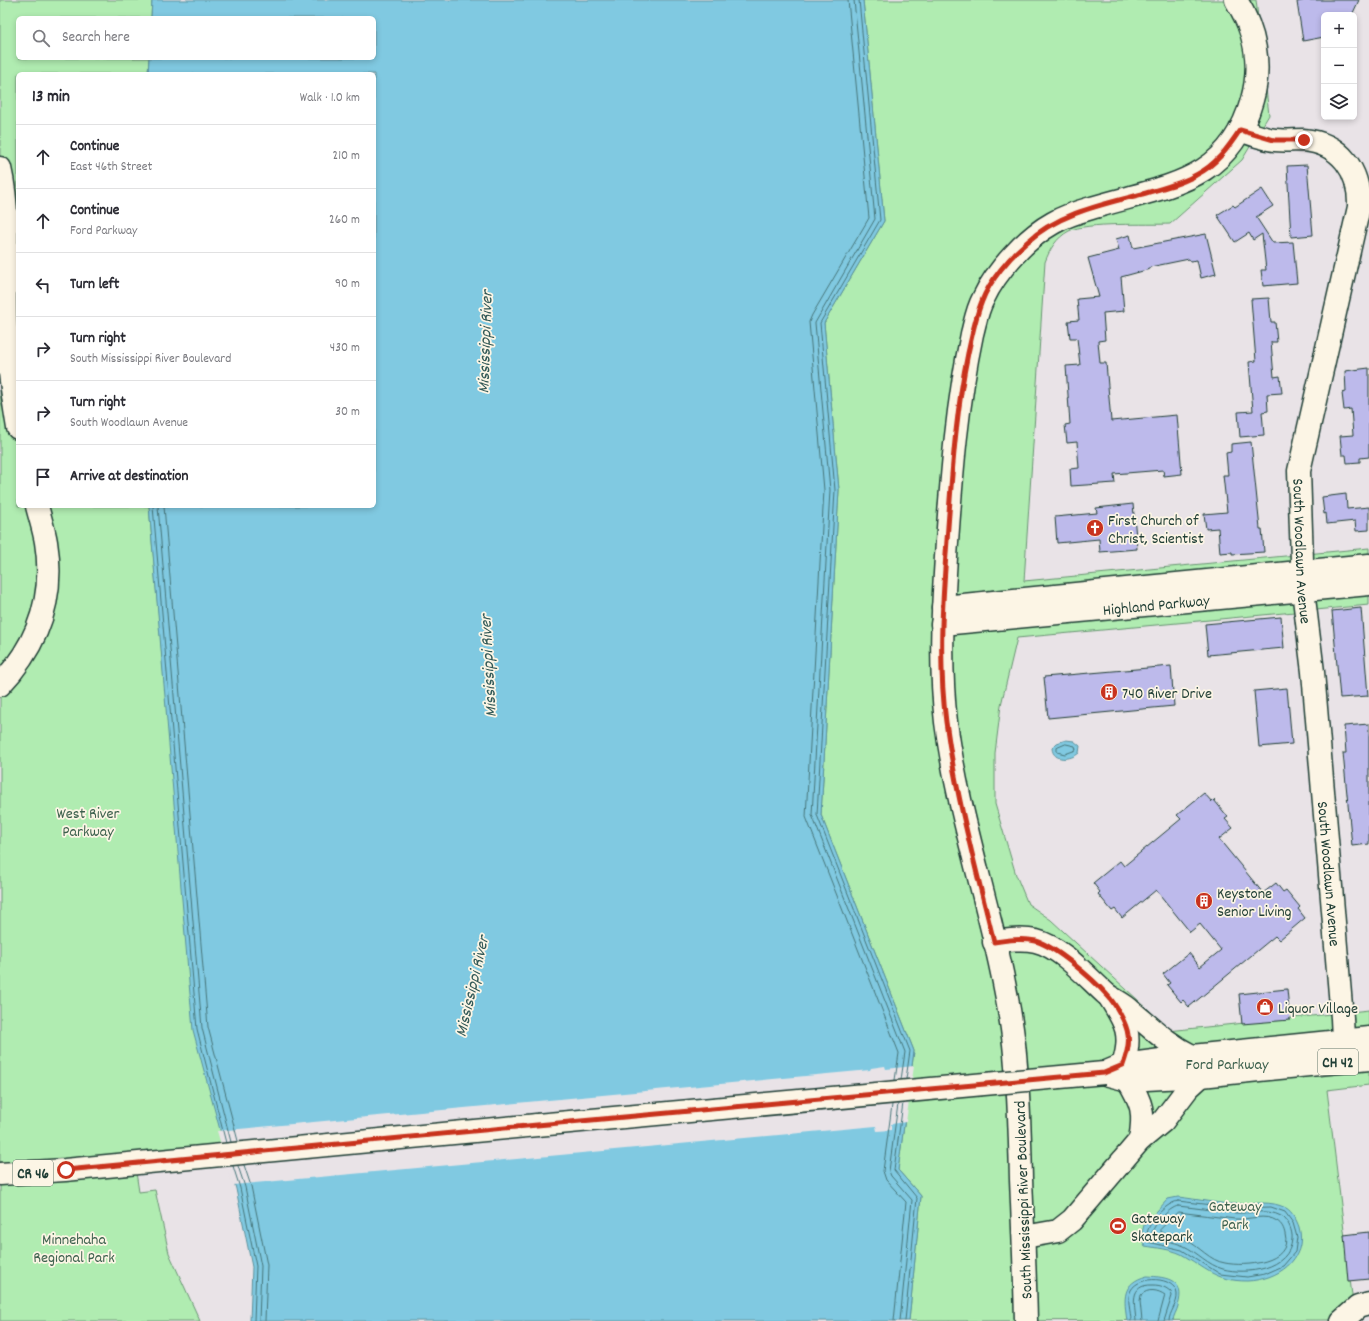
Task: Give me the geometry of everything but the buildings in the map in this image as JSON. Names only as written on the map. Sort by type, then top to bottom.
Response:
[{"type":"street","name":"South Mississippi River Boulevard","points":[[1026,1321],[1024,1237],[1014,1044],[1002,975],[963,813],[946,721],[941,659],[942,615],[957,414],[975,320],[986,292],[1023,245],[1054,222],[1075,213],[1178,184],[1198,175],[1214,163],[1227,150],[1240,130],[1248,113],[1257,74],[1256,57],[1247,17],[1236,0]]},
{"type":"street","name":"South Woodlawn Avenue","points":[[1240,130],[1274,140],[1304,140],[1330,148],[1352,169],[1359,190],[1359,207],[1299,471],[1302,580],[1313,672],[1342,1018],[1343,1052]]},
{"type":"street","points":[[0,168],[8,236],[6,327],[12,395],[16,417]]},
{"type":"street","points":[[7,677],[35,638],[43,612],[49,581],[46,542],[38,508]]},
{"type":"street","name":"Highland Parkway","points":[[942,615],[1152,596],[1302,580],[1369,565]]},
{"type":"street","name":"Highland Parkway","points":[[1302,580],[1369,584]]},
{"type":"street","points":[[994,942],[1016,939],[1037,942],[1054,949],[1108,995],[1130,1010],[1174,1047],[1192,1056]]},
{"type":"street","points":[[1108,995],[1119,1012],[1128,1035],[1128,1051],[1118,1073],[1140,1102],[1144,1120],[1140,1140]]},
{"type":"street","name":"CH 42","points":[[537,1125],[1118,1073],[1201,1076],[1343,1052],[1369,1038]]},
{"type":"street","name":"CH 42","points":[[1118,1073],[1192,1056],[1343,1052],[1369,1059]]},
{"type":"street","points":[[1024,1237],[1058,1231],[1072,1220],[1140,1140],[1163,1121],[1188,1088],[1201,1076]]},
{"type":"street","name":"CR 46","points":[[0,1174],[66,1170],[537,1125]]},
{"type":"street","points":[[1342,1321],[1358,1307],[1369,1304]]},
{"type":"green space","name":"West River Parkway","points":[[0,0],[152,0],[151,16],[16,16],[16,60],[149,60],[148,72],[16,72],[16,508],[149,508],[167,712],[225,1154],[134,1159],[139,1192],[155,1190],[169,1253],[200,1321],[0,1321]]},
{"type":"green space","points":[[863,0],[1256,0],[1269,115],[1242,160],[1170,224],[1118,224],[1077,228],[1064,234],[1057,240],[1051,248],[1045,262],[1024,581],[1369,548],[1369,605],[1017,638],[1001,705],[995,753],[995,804],[1016,875],[1028,904],[1051,920],[1164,1024],[1168,1031],[1369,1010],[1369,1085],[1327,1090],[1355,1320],[909,1321],[921,1196],[898,1170],[914,1051],[821,815],[839,490],[824,323],[884,221]]},
{"type":"water","name":"Mississippi River","points":[[152,0],[863,0],[884,221],[824,323],[839,490],[821,815],[914,1051],[898,1170],[921,1196],[909,1321],[250,1321],[252,1267],[236,1189],[193,1030],[149,508],[376,508],[376,72],[148,72],[149,60],[376,60],[376,16],[151,16]]},
{"type":"water","points":[[1066,740],[1074,741],[1080,746],[1079,753],[1072,757],[1059,758],[1053,753],[1052,748],[1057,743]]},
{"type":"water","points":[[1178,1197],[1230,1204],[1268,1203],[1286,1208],[1296,1219],[1299,1227],[1301,1239],[1299,1249],[1288,1266],[1279,1272],[1269,1277],[1247,1281],[1227,1279],[1211,1273],[1177,1252],[1145,1246],[1141,1237],[1144,1225],[1168,1199]]},
{"type":"water","points":[[1147,1276],[1162,1277],[1177,1285],[1180,1297],[1173,1321],[1127,1321],[1125,1299],[1128,1288],[1132,1283]]},
{"type":"pier","points":[[885,1066],[886,1069],[914,1066],[906,1122],[891,1124],[891,1130],[877,1131],[876,1126],[233,1185],[217,1131],[870,1070],[871,1068]]},
{"type":"place","name":"First Church of Christ, Scientist","points":[[1095,528]]},
{"type":"place","name":"740 River Drive","points":[[1109,692]]},
{"type":"place","name":"Keystone Senior Living","points":[[1204,901]]},
{"type":"place","name":"Liquor Village","points":[[1265,1007]]},
{"type":"place","name":"Gateway Skatepark","points":[[1118,1226]]},
{"type":"route","points":[[66,1170],[1104,1073],[1123,1065],[1128,1051],[1128,1035],[1119,1012],[1108,995],[1054,949],[1037,942],[1016,939],[994,942],[963,813],[946,721],[941,659],[953,462],[957,414],[965,368],[975,320],[982,299],[1008,262],[1023,245],[1054,222],[1075,213],[1178,184],[1198,175],[1214,163],[1227,150],[1240,130],[1274,140],[1304,140]]},
{"type":"park label","name":"Ford Parkway","points":[[1227,1063]]},
{"type":"park label","name":"Gateway Park","points":[[1235,1214]]},
{"type":"park label","name":"Minnehaha Regional Park","points":[[74,1247]]}]
